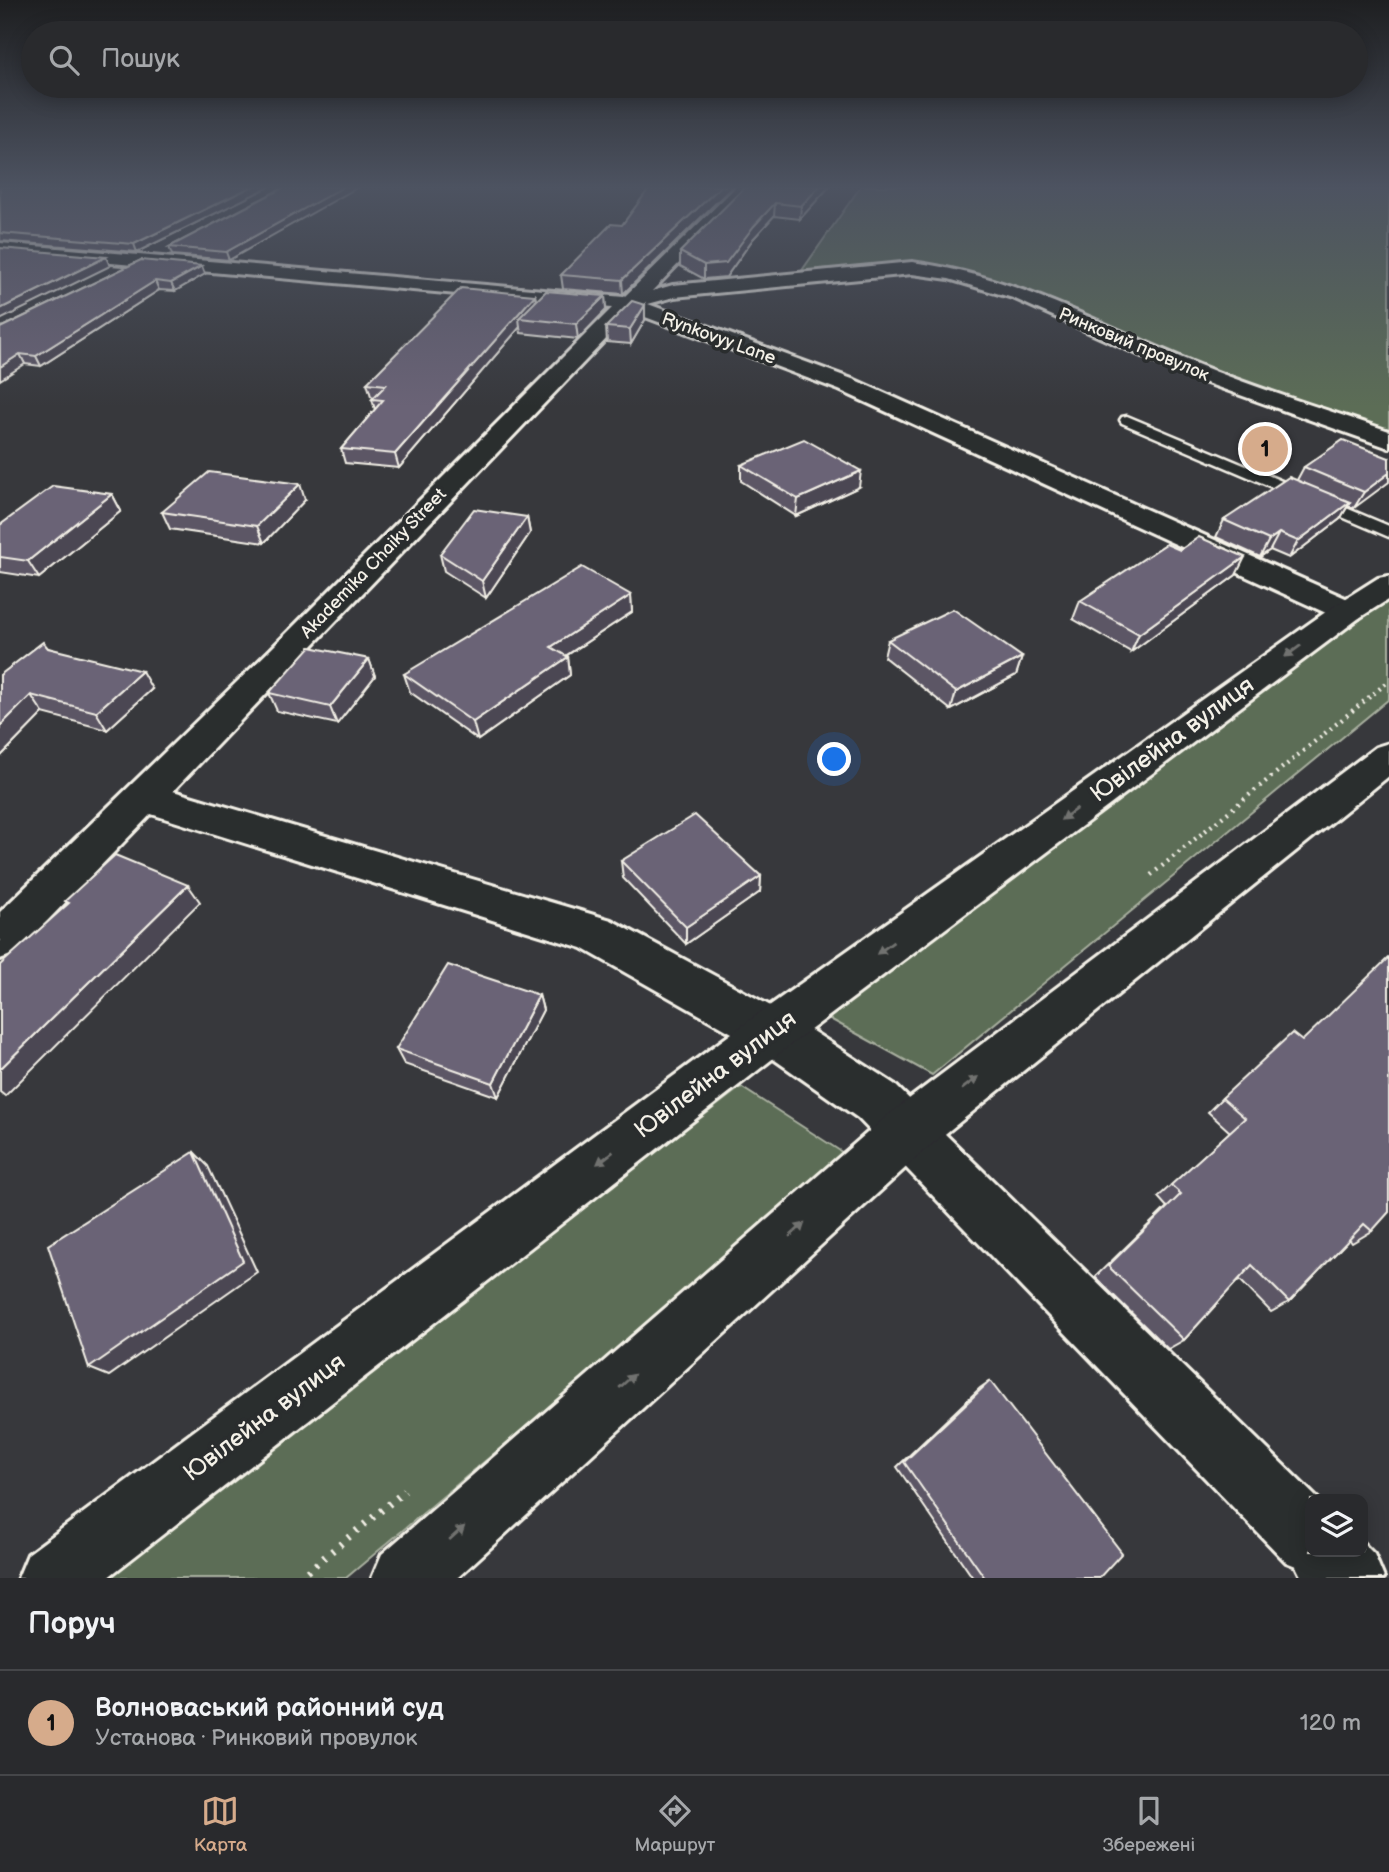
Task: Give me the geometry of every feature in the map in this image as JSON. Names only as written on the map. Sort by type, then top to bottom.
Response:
[{"type":"street","name":"Rynkovyy Lane","points":[[142,260],[627,303],[847,384],[1348,611]]},
{"type":"street","points":[[109,278],[146,260]]},
{"type":"street","name":"Akademika Chaiky Street","points":[[0,940],[146,797],[671,260]]},
{"type":"street","name":"Ринковий провулок","points":[[627,303],[673,290],[912,268],[945,270],[1021,295],[1191,370],[1389,440]]},
{"type":"street","name":"Ювілейна вулиця","points":[[52,1578],[772,1031],[1348,611],[1389,585]]},
{"type":"street","points":[[407,1578],[908,1132],[1389,756]]},
{"type":"street","points":[[146,797],[595,933],[772,1031],[876,1101],[1305,1533]]},
{"type":"street","points":[[1329,1557],[1350,1578]]},
{"type":"lane","points":[[1127,420],[1389,532]]},
{"type":"green space","points":[[810,260],[1389,260],[1389,433],[1191,370],[945,270],[796,279]]},
{"type":"green space","points":[[1389,590],[1389,699],[932,1075],[821,1014]]},
{"type":"green space","points":[[741,1087],[848,1156],[346,1578],[98,1578]]},
{"type":"building","points":[[0,260],[101,260],[0,309]]},
{"type":"building","points":[[141,260],[202,266],[171,283],[155,281],[36,356],[20,354],[0,367],[0,328]]},
{"type":"building","points":[[576,260],[643,260],[622,280],[561,275]]},
{"type":"building","points":[[694,260],[729,260],[726,263],[704,265]]},
{"type":"building","points":[[461,288],[535,295],[395,454],[341,449],[383,400],[372,399],[386,385],[367,383]]},
{"type":"building","points":[[546,291],[605,296],[576,324],[519,318]]},
{"type":"building","points":[[632,301],[645,305],[630,329],[606,327]]},
{"type":"building","points":[[804,439],[861,471],[798,499],[741,465]]},
{"type":"building","points":[[1343,440],[1389,458],[1389,473],[1364,492],[1304,467]]},
{"type":"building","points":[[209,472],[300,484],[257,526],[162,512]]},
{"type":"building","points":[[1289,477],[1350,502],[1298,541],[1279,533],[1269,540],[1224,520]]},
{"type":"building","points":[[53,486],[112,494],[28,561],[0,557],[0,525]]},
{"type":"building","points":[[474,509],[527,517],[482,581],[440,554]]},
{"type":"building","points":[[1199,537],[1245,557],[1139,634],[1080,601],[1166,544],[1180,550]]},
{"type":"building","points":[[582,567],[631,595],[551,647],[568,657],[473,722],[404,674]]},
{"type":"building","points":[[953,609],[1022,657],[956,692],[888,640]]},
{"type":"building","points":[[43,642],[48,648],[142,671],[96,712],[31,695],[0,726],[0,675]]},
{"type":"building","points":[[310,647],[369,659],[330,707],[269,693]]},
{"type":"building","points":[[695,815],[761,876],[686,927],[621,861]]},
{"type":"building","points":[[115,855],[188,885],[0,1069],[0,965],[69,903],[65,901]]},
{"type":"building","points":[[1389,957],[1389,1212],[1372,1231],[1364,1224],[1289,1302],[1252,1265],[1184,1340],[1108,1266],[1181,1194],[1171,1185],[1245,1118],[1222,1098],[1292,1033],[1302,1041]]},
{"type":"building","points":[[448,965],[539,995],[493,1083],[396,1049]]},
{"type":"building","points":[[194,1152],[243,1261],[89,1368],[48,1245]]},
{"type":"building","points":[[990,1381],[1122,1553],[1099,1578],[985,1578],[904,1462]]},
{"type":"place","name":"Волноваський районний суд","points":[[1265,449]]}]
